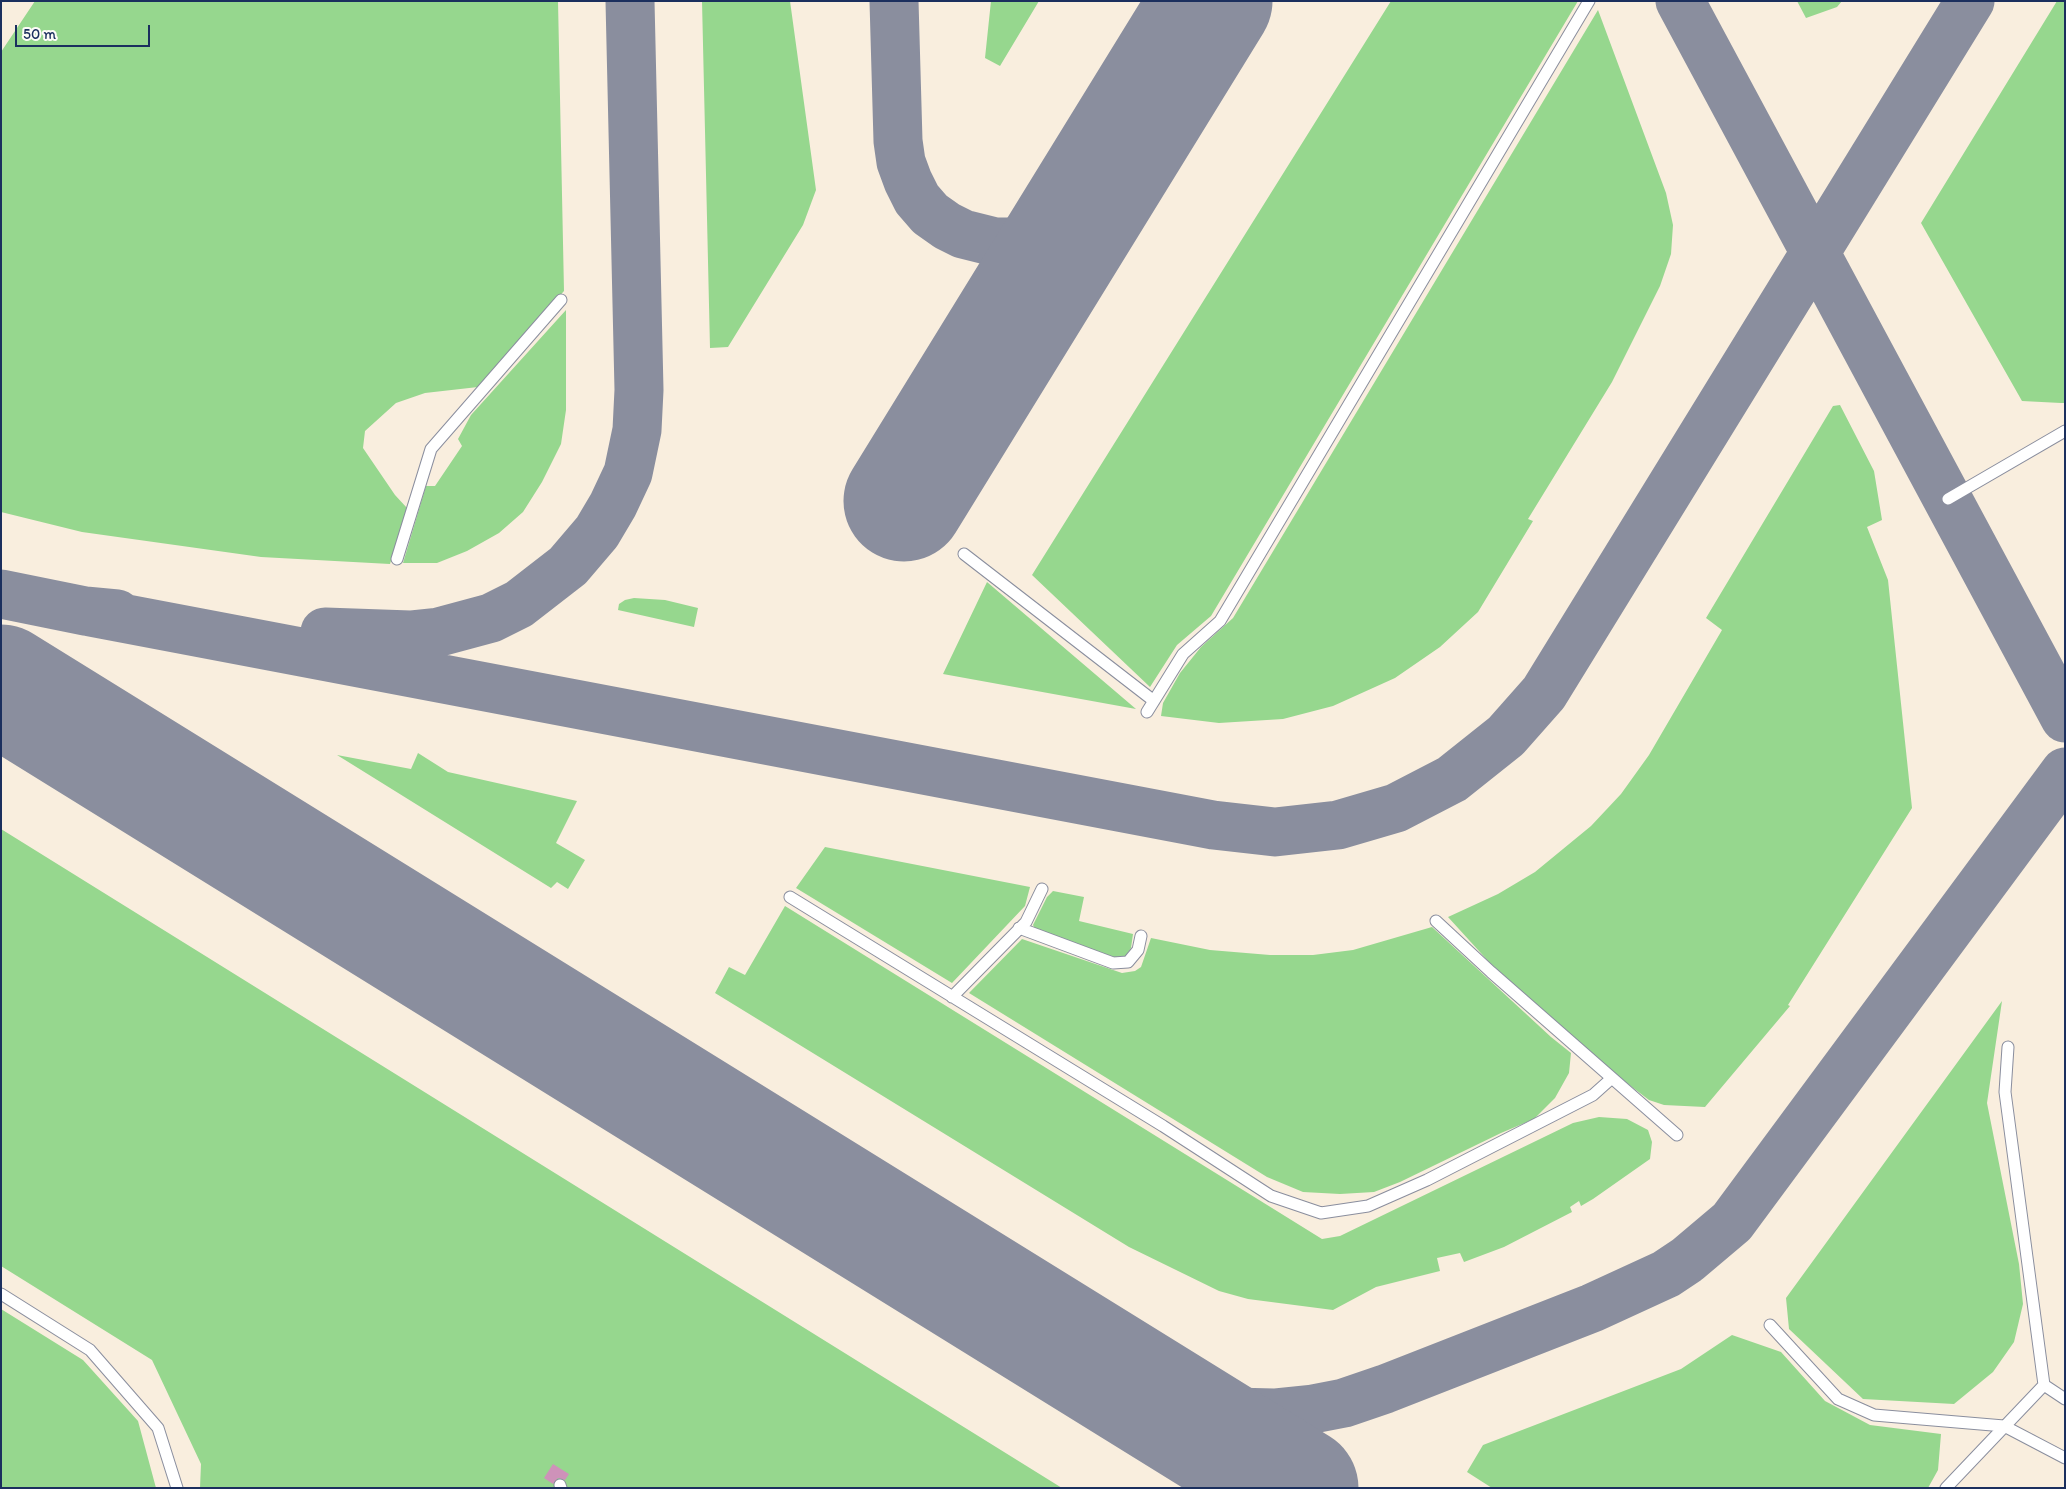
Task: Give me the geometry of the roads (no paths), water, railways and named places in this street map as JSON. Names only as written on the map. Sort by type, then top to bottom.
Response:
[{"type":"lane","points":[[1147,712],[1183,654],[1220,621],[1589,1]]},
{"type":"lane","points":[[397,559],[431,449],[561,300]]},
{"type":"lane","points":[[1948,500],[2065,431]]},
{"type":"lane","points":[[964,554],[1154,701]]},
{"type":"lane","points":[[952,996],[1026,922],[1042,889]]},
{"type":"lane","points":[[790,896],[1163,1126],[1271,1196],[1321,1213],[1368,1206],[1427,1180],[1593,1095],[1612,1078]]},
{"type":"lane","points":[[1436,921],[1491,972],[1677,1135]]},
{"type":"lane","points":[[1019,928],[1113,963],[1128,962],[1138,950],[1141,936]]},
{"type":"lane","points":[[2008,1047],[2005,1092],[2044,1385],[2065,1399]]},
{"type":"lane","points":[[1,1294],[90,1350],[158,1428],[177,1488]]},
{"type":"lane","points":[[1770,1325],[1838,1399],[1874,1415],[2004,1426],[2065,1458]]},
{"type":"lane","points":[[1946,1488],[2044,1385]]}]
